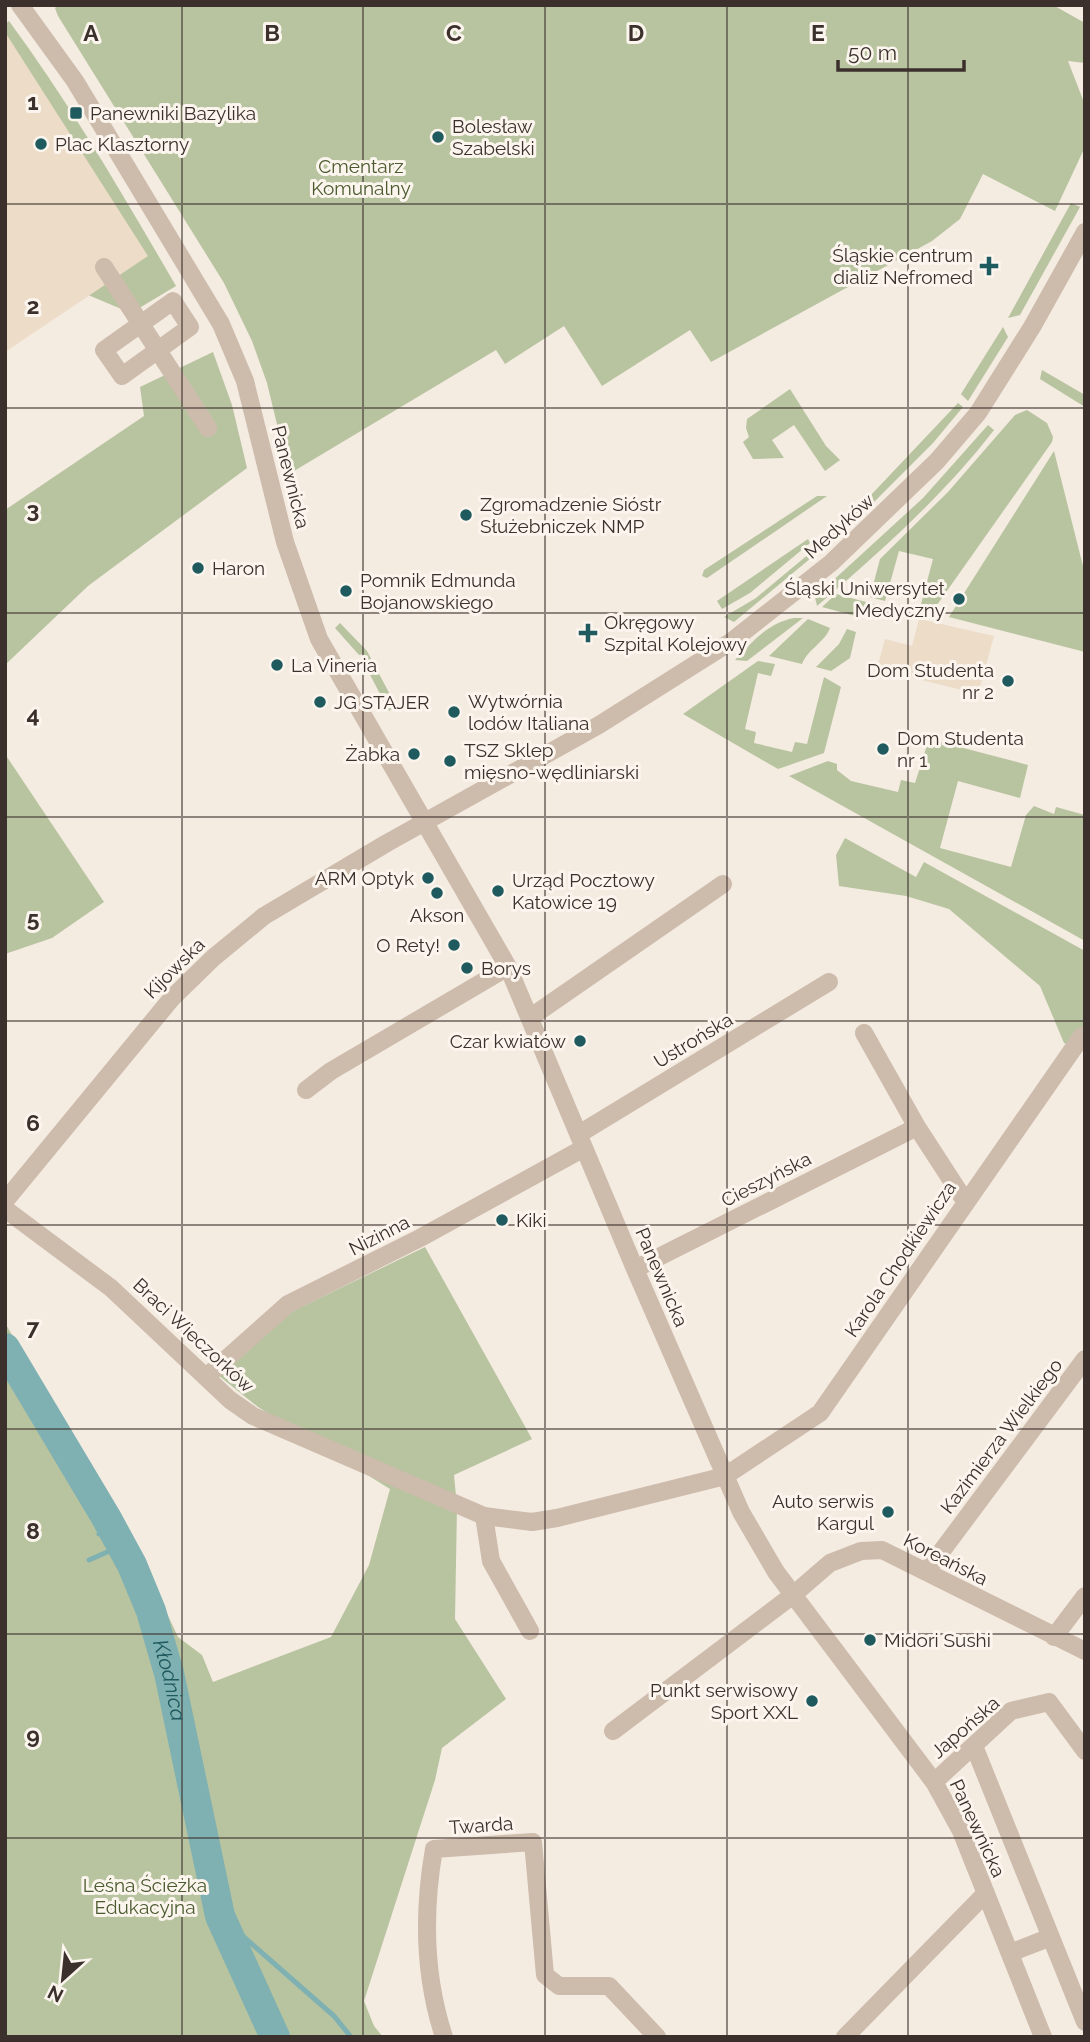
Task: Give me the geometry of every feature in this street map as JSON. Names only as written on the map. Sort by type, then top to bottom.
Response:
[{"type":"street","name":"Panewnicka","points":[[20,5],[75,80],[215,313],[245,382],[285,542],[306,609],[326,650],[508,967],[725,1476],[762,1551],[934,1782],[961,1831],[1040,2035]]},
{"type":"street","name":"Medyków","points":[[424,823],[599,725],[708,657],[831,563],[937,461],[978,413],[1032,327],[1085,232]]},
{"type":"street","points":[[104,267],[208,428]]},
{"type":"street","points":[[190,327],[173,301],[104,350],[122,376],[190,327],[215,313]]},
{"type":"street","name":"Kijowska","points":[[5,1201],[161,1010],[213,958],[264,916],[424,823]]},
{"type":"street","points":[[531,1017],[723,884]]},
{"type":"street","points":[[306,1090],[331,1071],[508,967]]},
{"type":"street","name":"Ustrońska","points":[[581,1141],[829,982]]},
{"type":"street","points":[[864,1034],[917,1127],[965,1201]]},
{"type":"street","name":"Karola Chodkiewicza","points":[[725,1476],[820,1413],[965,1201],[1082,1037]]},
{"type":"street","name":"Cieszyńska","points":[[635,1269],[917,1127]]},
{"type":"street","name":"Nizinna","points":[[206,1377],[288,1304],[420,1238],[581,1141]]},
{"type":"street","name":"Braci Wieczorków","points":[[5,1209],[111,1288],[206,1377],[253,1416],[484,1516],[532,1521],[556,1518],[725,1476]]},
{"type":"street","name":"Kazimierza Wielkiego","points":[[926,1572],[1085,1359]]},
{"type":"street","points":[[484,1516],[491,1561],[530,1631]]},
{"type":"street","name":"Koreańska","points":[[793,1595],[830,1563],[861,1551],[882,1550],[1085,1651]]},
{"type":"street","points":[[613,1731],[793,1595]]},
{"type":"street","points":[[1054,1637],[1085,1597]]},
{"type":"street","name":"Japońska","points":[[934,1782],[1011,1711],[1049,1702],[1085,1751]]},
{"type":"street","points":[[974,1746],[1085,2022]]},
{"type":"street","name":"Twarda","points":[[444,2037],[436,2012],[426,1939],[426,1892],[434,1849],[533,1842],[545,1975],[559,1986],[609,1986],[657,2037]]},
{"type":"street","points":[[845,2037],[986,1893]]},
{"type":"street","points":[[1010,1953],[1051,1937]]},
{"type":"green space","name":"Cmentarz Komunalny","points":[[58,5],[1053,5],[1085,23],[1085,63],[1068,61],[1085,105],[1085,147],[1055,211],[983,174],[960,219],[932,241],[711,362],[690,330],[602,386],[564,326],[505,364],[496,350],[289,474],[267,383],[252,341],[224,283],[58,16],[55,8]]},
{"type":"green space","name":"Plac Klasztorny","points":[[9,21],[75,118],[176,286],[131,313],[88,295],[5,337],[5,24]]},
{"type":"green space","points":[[1071,203],[1080,207],[1020,315],[1008,318]]},
{"type":"green space","points":[[1003,327],[1008,337],[968,401],[961,394]]},
{"type":"green space","points":[[213,352],[232,405],[247,468],[88,586],[5,665],[5,510],[144,416],[140,387]]},
{"type":"green space","points":[[1042,370],[1085,395],[1085,407],[1040,379]]},
{"type":"green space","points":[[790,389],[826,446],[840,460],[825,471],[794,425],[772,440],[784,458],[753,459],[743,442],[749,437],[747,419]]},
{"type":"green space","points":[[958,403],[963,407],[933,443],[864,512],[854,513]]},
{"type":"green space","points":[[1027,410],[1047,423],[1053,437],[1052,442],[937,605],[931,605],[928,612],[913,607],[920,608],[933,559],[899,551],[885,601],[870,597],[880,559],[948,492],[1015,415]]},
{"type":"green space","points":[[988,425],[994,430],[954,478],[887,544],[817,606],[815,597],[923,498]]},
{"type":"green space","points":[[1054,451],[1085,574],[1085,652],[949,617]]},
{"type":"green space","points":[[817,496],[827,496],[707,578],[702,576],[704,570]]},
{"type":"green space","points":[[846,523],[841,533],[734,622],[724,617],[756,598]]},
{"type":"green space","points":[[808,539],[810,543],[750,593],[722,609],[717,601]]},
{"type":"green space","points":[[836,594],[892,609],[859,617],[822,607]]},
{"type":"green space","points":[[794,618],[803,618],[747,661],[735,660],[769,628]]},
{"type":"green space","points":[[808,619],[830,628],[802,664],[769,656]]},
{"type":"green space","points":[[340,623],[367,651],[396,706],[389,711],[368,671],[372,667],[363,654],[359,655],[335,628]]},
{"type":"green space","points":[[847,629],[856,632],[850,658],[831,671],[816,667],[839,644]]},
{"type":"green space","points":[[758,661],[775,664],[771,676],[758,673],[745,729],[756,732],[754,743],[792,752],[795,742],[807,744],[824,677],[841,687],[824,753],[778,769],[683,714]]},
{"type":"green space","points":[[929,739],[1028,765],[1020,798],[958,781],[940,848],[1011,867],[1026,815],[1034,806],[1054,814],[1056,807],[1085,815],[1085,941],[789,776],[828,761],[837,764],[837,770],[851,781],[898,792],[901,780],[915,783]]},
{"type":"green space","points":[[5,754],[104,902],[52,938],[5,954]]},
{"type":"green space","points":[[845,838],[916,877],[924,862],[1085,951],[1085,1050],[1064,1043],[1040,986],[949,909],[906,896],[839,886],[836,855]]},
{"type":"green space","name":"Leśna Ścieżka Edukacyjna","points":[[425,1247],[532,1439],[454,1475],[457,1507],[455,1619],[506,1699],[442,1748],[435,1780],[364,2001],[374,2026],[383,2037],[5,2037],[5,1323],[126,1526],[178,1637],[202,1655],[213,1682],[331,1637],[369,1565],[390,1489],[258,1407],[218,1375],[291,1312]]},
{"type":"shaded area","name":"Plac Klasztorny","points":[[5,32],[148,256],[5,352]]},
{"type":"shaded area","points":[[919,619],[994,636],[978,694],[877,669],[885,639],[912,646]]},
{"type":"waterway","name":"Kłodnica","points":[[5,1348],[107,1519],[132,1565],[151,1611],[169,1673],[220,1916],[275,2037]]},
{"type":"waterway","points":[[99,1534],[112,1529]]},
{"type":"waterway","points":[[89,1560],[121,1546]]},
{"type":"waterway","points":[[220,1916],[334,2016],[351,2037]]},
{"type":"place","name":"Panewniki Bazylika","points":[[76,113]]},
{"type":"place","name":"Bolesław Szabelski","points":[[438,137]]},
{"type":"place","name":"Plac Klasztorny","points":[[41,144]]},
{"type":"place","name":"Śląskie centrum dializ Nefromed","points":[[989,266]]},
{"type":"place","name":"Zgromadzenie Sióstr Służebniczek NMP","points":[[466,515]]},
{"type":"place","name":"Haron","points":[[198,568]]},
{"type":"place","name":"Pomnik Edmunda Bojanowskiego","points":[[346,591]]},
{"type":"place","name":"Śląski Uniwersytet Medyczny","points":[[959,599]]},
{"type":"place","name":"Okręgowy Szpital Kolejowy","points":[[588,633]]},
{"type":"place","name":"La Vineria","points":[[277,665]]},
{"type":"place","name":"Dom Studenta nr 2","points":[[1008,681]]},
{"type":"place","name":"JG STAJER","points":[[320,702]]},
{"type":"place","name":"Wytwórnia lodów Italiana","points":[[454,712]]},
{"type":"place","name":"Dom Studenta nr 1","points":[[883,749]]},
{"type":"place","name":"Żabka","points":[[414,754]]},
{"type":"place","name":"TSZ Sklep mięsno-wędliniarski","points":[[450,761]]},
{"type":"place","name":"ARM Optyk","points":[[428,878]]},
{"type":"place","name":"Urząd Pocztowy Katowice 19","points":[[498,891]]},
{"type":"place","name":"Akson","points":[[437,893]]},
{"type":"place","name":"O Rety!","points":[[454,945]]},
{"type":"place","name":"Borys","points":[[467,968]]},
{"type":"place","name":"Czar kwiatów","points":[[580,1041]]},
{"type":"place","name":"Kiki","points":[[502,1220]]},
{"type":"place","name":"Auto serwis Kargul","points":[[888,1512]]},
{"type":"place","name":"Midori Sushi","points":[[870,1640]]},
{"type":"place","name":"Punkt serwisowy Sport XXL","points":[[812,1701]]}]
